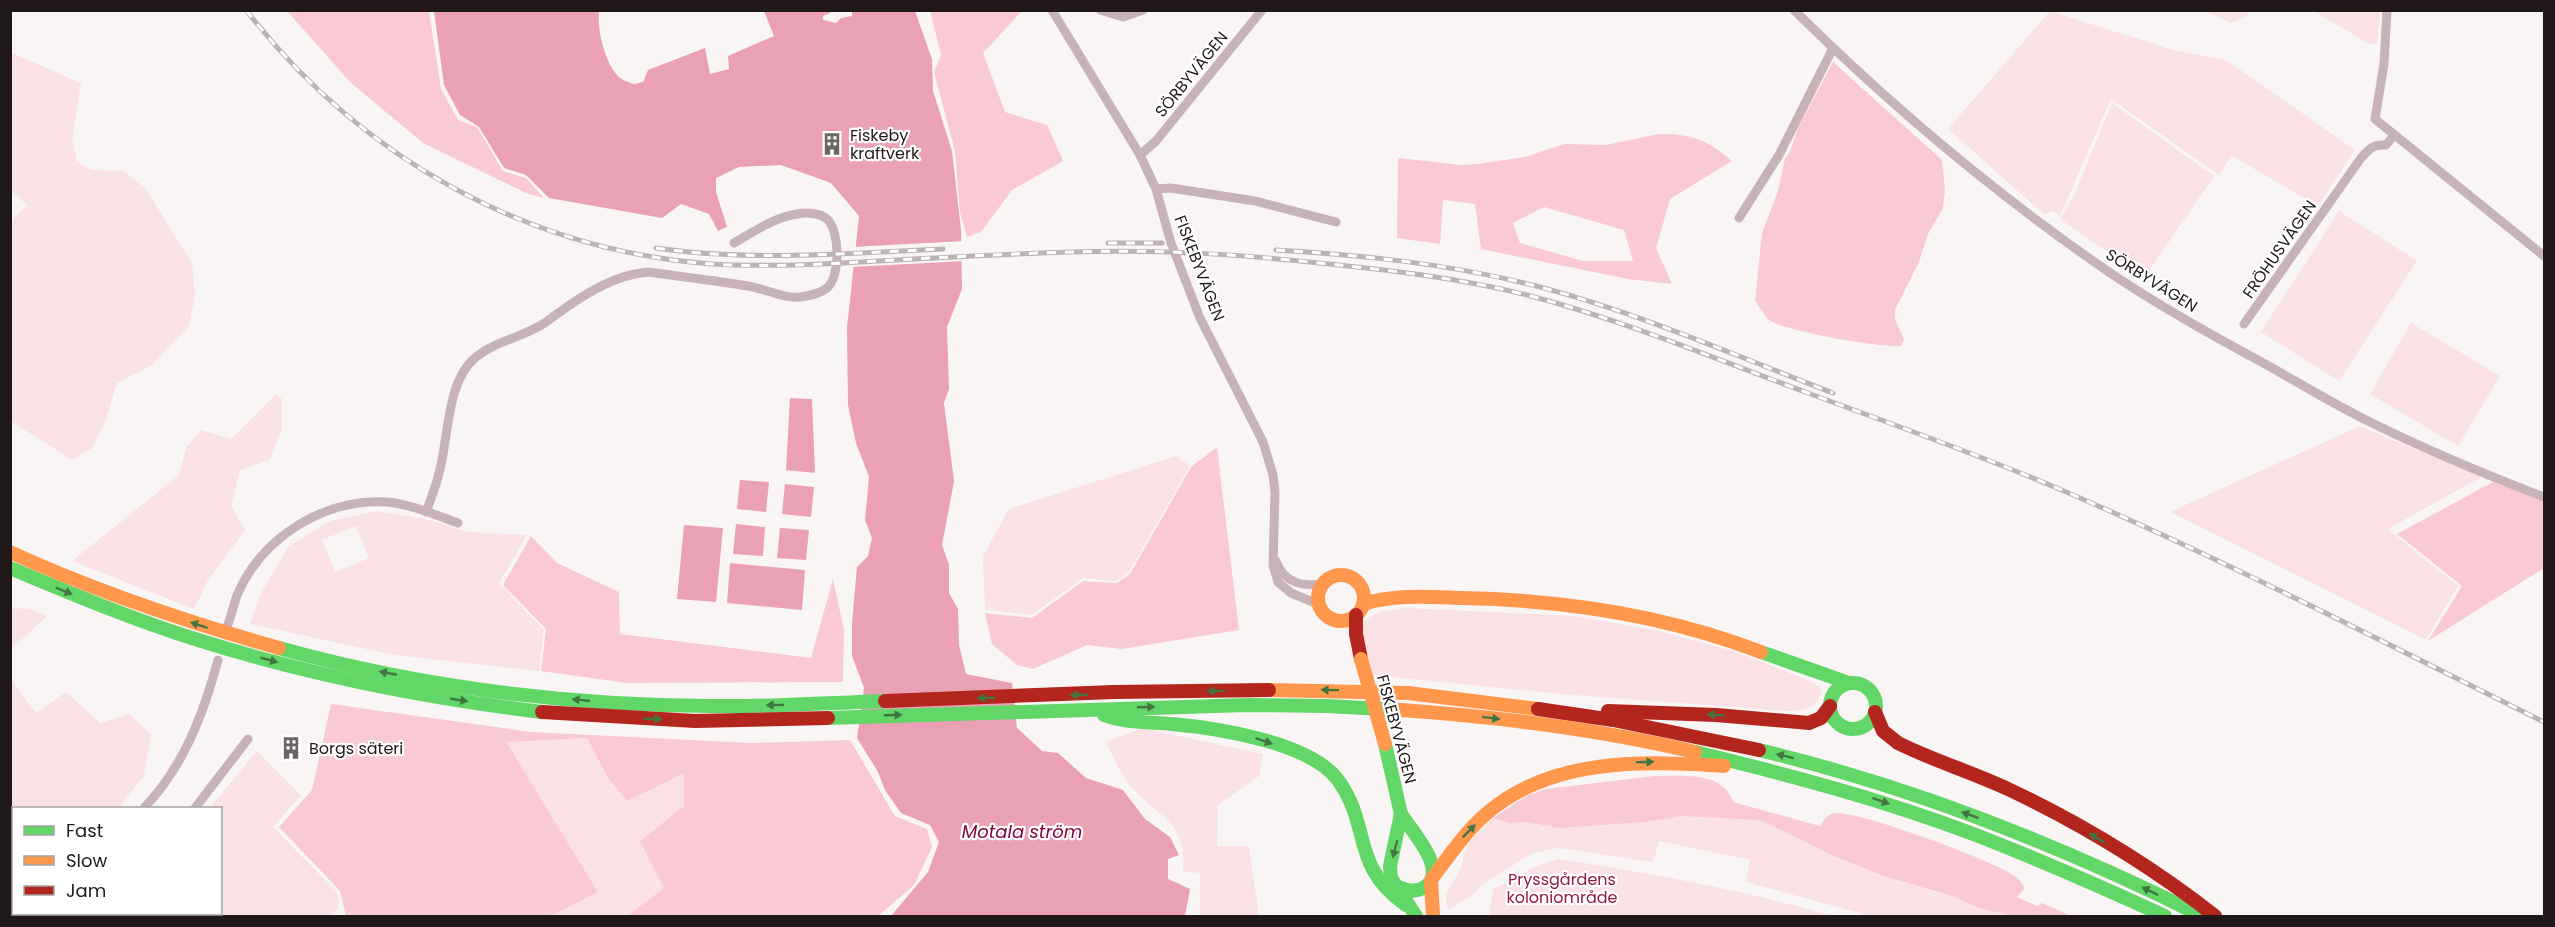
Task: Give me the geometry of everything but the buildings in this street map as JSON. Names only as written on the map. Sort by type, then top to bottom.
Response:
[{"type":"main road","points":[[10,552],[117,596],[203,627],[315,658],[425,681],[505,693],[602,703],[834,710],[1045,711],[1297,704],[1433,712],[1612,735],[1722,757],[1903,808],[2005,845],[2165,916]]},
{"type":"main road","points":[[10,568],[110,609],[196,640],[311,672],[422,695],[503,707],[599,717],[695,721],[1044,696],[1156,692],[1371,691],[1431,695],[1553,710],[1692,735],[1791,758],[1905,792],[2010,829],[2098,866],[2202,916]]},
{"type":"main road","points":[[1361,603],[1356,580],[1345,575],[1333,577],[1324,584],[1319,594],[1320,605],[1329,617],[1339,621],[1348,620],[1361,603],[1383,598],[1521,600],[1606,609],[1698,630],[1803,669],[1868,688],[1875,699],[1875,712],[1881,730],[1891,740],[1994,782],[2046,810],[2162,877],[2215,916]]},
{"type":"main road","name":"FISKEBYVÄGEN","points":[[1361,603],[1356,634],[1360,656],[1385,744],[1401,814],[1433,860],[1433,916]]},
{"type":"main road","name":"FISKEBYVÄGEN","points":[[1339,621],[1348,630],[1360,656]]},
{"type":"main road","points":[[1803,669],[1823,681],[1831,700],[1834,718],[1843,727],[1862,727],[1875,712]]},
{"type":"main road","points":[[1553,710],[1670,712],[1809,723],[1821,718],[1840,687],[1850,683]]},
{"type":"main road","points":[[1089,709],[1115,719],[1207,727],[1234,732],[1303,756],[1328,770],[1350,798],[1370,869],[1387,890],[1407,905]]},
{"type":"main road","points":[[1362,838],[1380,868],[1395,885],[1416,891],[1432,879],[1460,839],[1492,810],[1515,794],[1567,771],[1611,764],[1659,762],[1785,773]]},
{"type":"main road","name":"FISKEBYVÄGEN","points":[[1401,814],[1390,866],[1395,885],[1416,916]]},
{"type":"street","name":"FISKEBYVÄGEN","points":[[1052,10],[1140,155],[1156,189],[1171,243],[1200,318],[1263,442],[1275,492],[1273,565],[1278,582],[1291,593],[1320,605]]},
{"type":"street","points":[[1100,10],[1123,17],[1143,10]]},
{"type":"street","name":"SÖRBYVÄGEN","points":[[1794,10],[1832,50],[1923,128],[2105,270],[2158,304],[2372,423],[2427,449],[2544,497]]},
{"type":"street","points":[[2387,10],[2381,86],[2375,119],[2544,256]]},
{"type":"street","name":"SÖRBYVÄGEN","points":[[1140,155],[1156,141],[1260,11]]},
{"type":"street","points":[[1739,218],[1779,155],[1832,50]]},
{"type":"street","name":"FRÖHUSVÄGEN","points":[[2244,324],[2369,148],[2377,144],[2386,145],[2394,135]]},
{"type":"street","points":[[1156,189],[1171,188],[1255,201],[1336,222]]},
{"type":"street","points":[[426,512],[440,472],[456,388],[474,359],[489,348],[542,324],[585,293],[637,273],[739,284],[799,297],[818,293],[828,287],[836,272],[834,232],[831,223],[820,215],[807,213],[786,217],[734,243]]},
{"type":"street","points":[[228,624],[238,593],[259,558],[286,532],[312,516],[348,505],[387,502],[458,523]]},
{"type":"street","name":"FISKEBYVÄGEN","points":[[1273,550],[1278,567],[1288,579],[1305,585],[1324,584]]},
{"type":"street","points":[[145,807],[165,786],[191,742],[208,698],[218,660]]},
{"type":"street","points":[[196,807],[248,739]]},
{"type":"green space","points":[[2050,11],[2173,50],[2226,60],[2355,150],[2318,206],[2232,156],[2219,175],[2111,99],[2060,216],[2053,211],[2044,214],[1948,129]]},
{"type":"green space","points":[[2205,11],[2250,11],[2245,17],[2231,23]]},
{"type":"green space","points":[[2314,11],[2380,11],[2377,43],[2369,44]]},
{"type":"green space","points":[[10,52],[81,83],[72,140],[77,161],[91,170],[124,171],[145,188],[192,263],[195,295],[189,326],[151,366],[117,383],[105,423],[92,448],[72,460],[11,421],[11,221],[27,205],[11,190]]},
{"type":"green space","points":[[2112,103],[2214,176],[2144,278],[2060,219],[2075,193]]},
{"type":"green space","points":[[2339,211],[2417,261],[2339,381],[2261,332]]},
{"type":"green space","points":[[2411,323],[2500,376],[2458,446],[2370,394]]},
{"type":"green space","points":[[276,394],[282,399],[282,428],[270,460],[240,470],[231,506],[245,530],[208,580],[194,609],[72,561],[179,475],[186,448],[201,430],[231,439]]},
{"type":"green space","points":[[2360,426],[2481,477],[2388,529],[2458,586],[2426,640],[2170,512]]},
{"type":"green space","points":[[1176,456],[1190,466],[1129,572],[1117,581],[1083,578],[1032,615],[985,610],[983,556],[1009,509]]},
{"type":"green space","points":[[378,511],[430,520],[468,532],[527,535],[499,583],[544,630],[539,671],[394,655],[250,624],[261,593],[289,546],[330,521]],"holes":[[[356,526],[369,558],[335,572],[322,540]]]},
{"type":"green space","points":[[11,608],[30,609],[47,616],[11,649]]},
{"type":"green space","points":[[1407,608],[1575,616],[1658,631],[1737,652],[1810,681],[1821,688],[1820,695],[1815,705],[1785,711],[1561,694],[1373,675],[1365,645],[1363,626],[1367,619],[1375,614]]},
{"type":"green space","points":[[11,679],[36,713],[66,692],[100,723],[129,714],[151,734],[144,776],[119,807],[12,807],[11,813]]},
{"type":"green space","points":[[1142,728],[1263,754],[1259,776],[1218,805],[1217,846],[1249,846],[1259,916],[1200,916],[1200,873],[1183,871],[1183,854],[1175,829],[1129,784],[1106,742]]},
{"type":"green space","points":[[587,738],[607,776],[666,781],[684,773],[684,806],[640,841],[664,888],[627,916],[551,916],[598,892],[505,742]]},
{"type":"green space","points":[[257,751],[301,795],[273,827],[337,892],[339,908],[329,916],[116,916],[222,915],[222,807],[211,807]]},
{"type":"green space","points":[[1681,815],[1761,820],[1834,856],[1884,876],[2013,916],[1871,916],[1746,882],[1750,860],[1659,841],[1653,862],[1558,848],[1533,853],[1481,885],[1473,895],[1449,909],[1446,904],[1447,894],[1460,870],[1467,846],[1493,818],[1509,823],[1525,822],[1560,828],[1645,822]]},
{"type":"green space","name":"Pryssgårdens koloniområde","points":[[1558,859],[1697,883],[1833,916],[1489,916],[1493,889],[1539,865]]},
{"type":"shaded area","points":[[287,11],[429,11],[441,89],[458,120],[477,127],[503,171],[526,178],[544,198],[526,193],[423,143],[351,83]]},
{"type":"shaded area","points":[[930,11],[1022,11],[983,53],[1005,112],[1047,125],[1063,161],[1012,190],[981,232],[967,237],[960,212],[955,151],[934,72],[941,55]]},
{"type":"shaded area","points":[[1833,62],[1942,160],[1945,190],[1943,208],[1928,234],[1919,262],[1895,310],[1895,320],[1904,339],[1901,346],[1854,342],[1793,329],[1769,320],[1755,301],[1762,233],[1778,191],[1785,159],[1790,152],[1798,128]]},
{"type":"shaded area","points":[[1659,134],[1681,135],[1706,143],[1732,161],[1670,199],[1656,248],[1672,284],[1628,279],[1481,249],[1475,204],[1443,200],[1440,244],[1397,238],[1398,158],[1462,165],[1525,157],[1564,144],[1606,145]],"holes":[[[1544,207],[1624,230],[1633,261],[1583,261],[1520,243],[1513,223]]]},
{"type":"shaded area","points":[[1217,447],[1239,630],[1122,649],[1087,645],[1033,669],[1017,665],[992,644],[985,613],[1032,618],[1083,581],[1117,583],[1130,574],[1191,467]]},
{"type":"shaded area","points":[[2493,482],[2544,501],[2544,568],[2428,641],[2462,586],[2397,534]]},
{"type":"shaded area","points":[[531,536],[557,563],[619,592],[620,634],[811,658],[833,579],[844,630],[843,682],[627,683],[541,671],[546,629],[503,585]]},
{"type":"shaded area","points":[[331,704],[532,732],[751,743],[850,740],[895,816],[927,829],[932,847],[914,885],[878,916],[627,916],[664,888],[640,841],[684,806],[684,773],[627,801],[607,776],[587,738],[506,742],[598,892],[551,916],[346,916],[340,891],[279,827],[312,790]]},
{"type":"shaded area","points":[[1655,776],[1689,776],[1711,780],[1728,792],[1733,802],[1820,826],[1829,815],[1834,813],[1873,820],[1958,850],[2004,870],[2017,878],[2025,888],[2017,897],[2037,906],[2042,903],[2071,916],[2013,916],[1980,908],[1951,896],[1884,876],[1834,856],[1760,820],[1681,816],[1645,822],[1560,828],[1525,822],[1509,823],[1493,818],[1528,795],[1546,789]]},
{"type":"shaded area","points":[[11,903],[12,915],[114,915],[11,916]]},
{"type":"water","name":"Motala ström","points":[[434,11],[599,11],[600,35],[608,61],[619,77],[634,84],[643,82],[648,70],[705,48],[710,74],[729,69],[728,56],[774,36],[764,11],[830,11],[823,16],[823,20],[836,23],[841,18],[852,16],[852,11],[915,11],[932,59],[933,91],[952,151],[961,230],[962,289],[947,327],[949,389],[944,403],[954,481],[942,545],[949,565],[949,593],[958,609],[959,645],[966,674],[1012,683],[1017,728],[1042,751],[1058,753],[1086,778],[1123,790],[1145,819],[1170,837],[1179,855],[1168,859],[1168,879],[1190,889],[1185,916],[891,916],[928,872],[939,842],[930,825],[901,813],[885,790],[878,772],[857,738],[864,688],[852,656],[852,623],[857,567],[868,556],[872,538],[865,520],[869,477],[856,443],[848,405],[847,328],[859,216],[831,183],[781,165],[739,167],[716,178],[716,192],[727,227],[718,231],[709,214],[681,204],[662,218],[549,198],[526,175],[504,168],[479,127],[460,115],[444,85]]},
{"type":"water","points":[[790,398],[812,399],[815,473],[786,470]]},
{"type":"water","points":[[740,480],[769,482],[766,512],[737,509]]},
{"type":"water","points":[[785,484],[814,487],[811,517],[782,514]]},
{"type":"water","points":[[736,524],[765,527],[763,556],[733,554]]},
{"type":"water","points":[[684,525],[723,528],[716,602],[677,599]]},
{"type":"water","points":[[780,528],[809,530],[806,560],[777,558]]},
{"type":"water","points":[[730,563],[805,570],[802,610],[727,603]]},
{"type":"pier","points":[[964,241],[965,261],[850,267],[853,247]]},
{"type":"railway","points":[[246,10],[291,63],[341,110],[394,151],[452,187],[512,216],[576,239],[642,255],[711,264],[748,265],[823,264],[1102,251],[1226,255],[1398,272],[1450,279],[1527,295],[1598,316],[1669,341],[2064,491],[2246,574],[2544,722]]},
{"type":"railway","points":[[1108,243],[1162,243]]},
{"type":"railway","points":[[656,248],[763,256],[943,249]]},
{"type":"railway","points":[[1276,250],[1400,261],[1462,270],[1524,283],[1641,319],[1833,393]]},
{"type":"traffic: fast","points":[[10,568],[150,624],[240,653],[368,684],[455,700],[542,712]]},
{"type":"traffic: fast","points":[[279,648],[332,662],[439,683],[603,702],[712,706],[885,701]]},
{"type":"traffic: fast","points":[[1761,652],[1849,683]]},
{"type":"traffic: fast","points":[[1853,683],[1869,690],[1876,706],[1869,722],[1853,729],[1837,722],[1830,706],[1837,690],[1853,683]]},
{"type":"traffic: fast","points":[[828,718],[1248,705],[1401,710]]},
{"type":"traffic: fast","points":[[1104,715],[1129,721],[1191,726],[1236,733],[1285,747],[1325,767],[1338,780],[1348,797],[1369,861],[1377,876],[1388,890],[1406,905]]},
{"type":"traffic: fast","points":[[1385,744],[1401,814],[1390,866],[1391,878],[1416,916]]},
{"type":"traffic: fast","points":[[1759,750],[1874,782],[1985,820],[2095,865],[2202,916]]},
{"type":"traffic: fast","points":[[1695,752],[1907,810],[2047,864],[2165,916]]},
{"type":"traffic: fast","points":[[1398,887],[1412,891],[1422,889],[1431,880],[1433,871],[1426,851],[1401,814]]},
{"type":"traffic: slow","points":[[10,552],[143,605],[279,648]]},
{"type":"traffic: slow","points":[[1341,575],[1357,582],[1364,598],[1357,614],[1341,621],[1325,614],[1318,598],[1325,582],[1341,575]]},
{"type":"traffic: slow","points":[[1363,604],[1400,597],[1425,597],[1500,599],[1577,606],[1688,628],[1761,652]]},
{"type":"traffic: slow","points":[[1361,659],[1385,744]]},
{"type":"traffic: slow","points":[[1269,690],[1408,693],[1538,709]]},
{"type":"traffic: slow","points":[[1401,710],[1549,725],[1695,752]]},
{"type":"traffic: slow","points":[[1433,877],[1478,821],[1512,795],[1539,782],[1569,772],[1631,764],[1724,766]]},
{"type":"traffic: slow","points":[[1431,881],[1433,916]]},
{"type":"traffic: jam","points":[[1356,615],[1356,634],[1361,659]]},
{"type":"traffic: jam","points":[[885,701],[1114,692],[1269,690]]},
{"type":"traffic: jam","points":[[1608,711],[1716,715],[1809,723],[1821,718],[1830,706]]},
{"type":"traffic: jam","points":[[1538,709],[1613,720],[1759,750]]},
{"type":"traffic: jam","points":[[542,712],[695,721],[828,718]]},
{"type":"traffic: jam","points":[[1875,712],[1883,731],[1898,743],[2036,802],[2141,863],[2215,916]]},
{"type":"place","name":"Fiskeby kraftverk","points":[[832,144]]},
{"type":"place","name":"Borgs säteri","points":[[291,748]]}]
